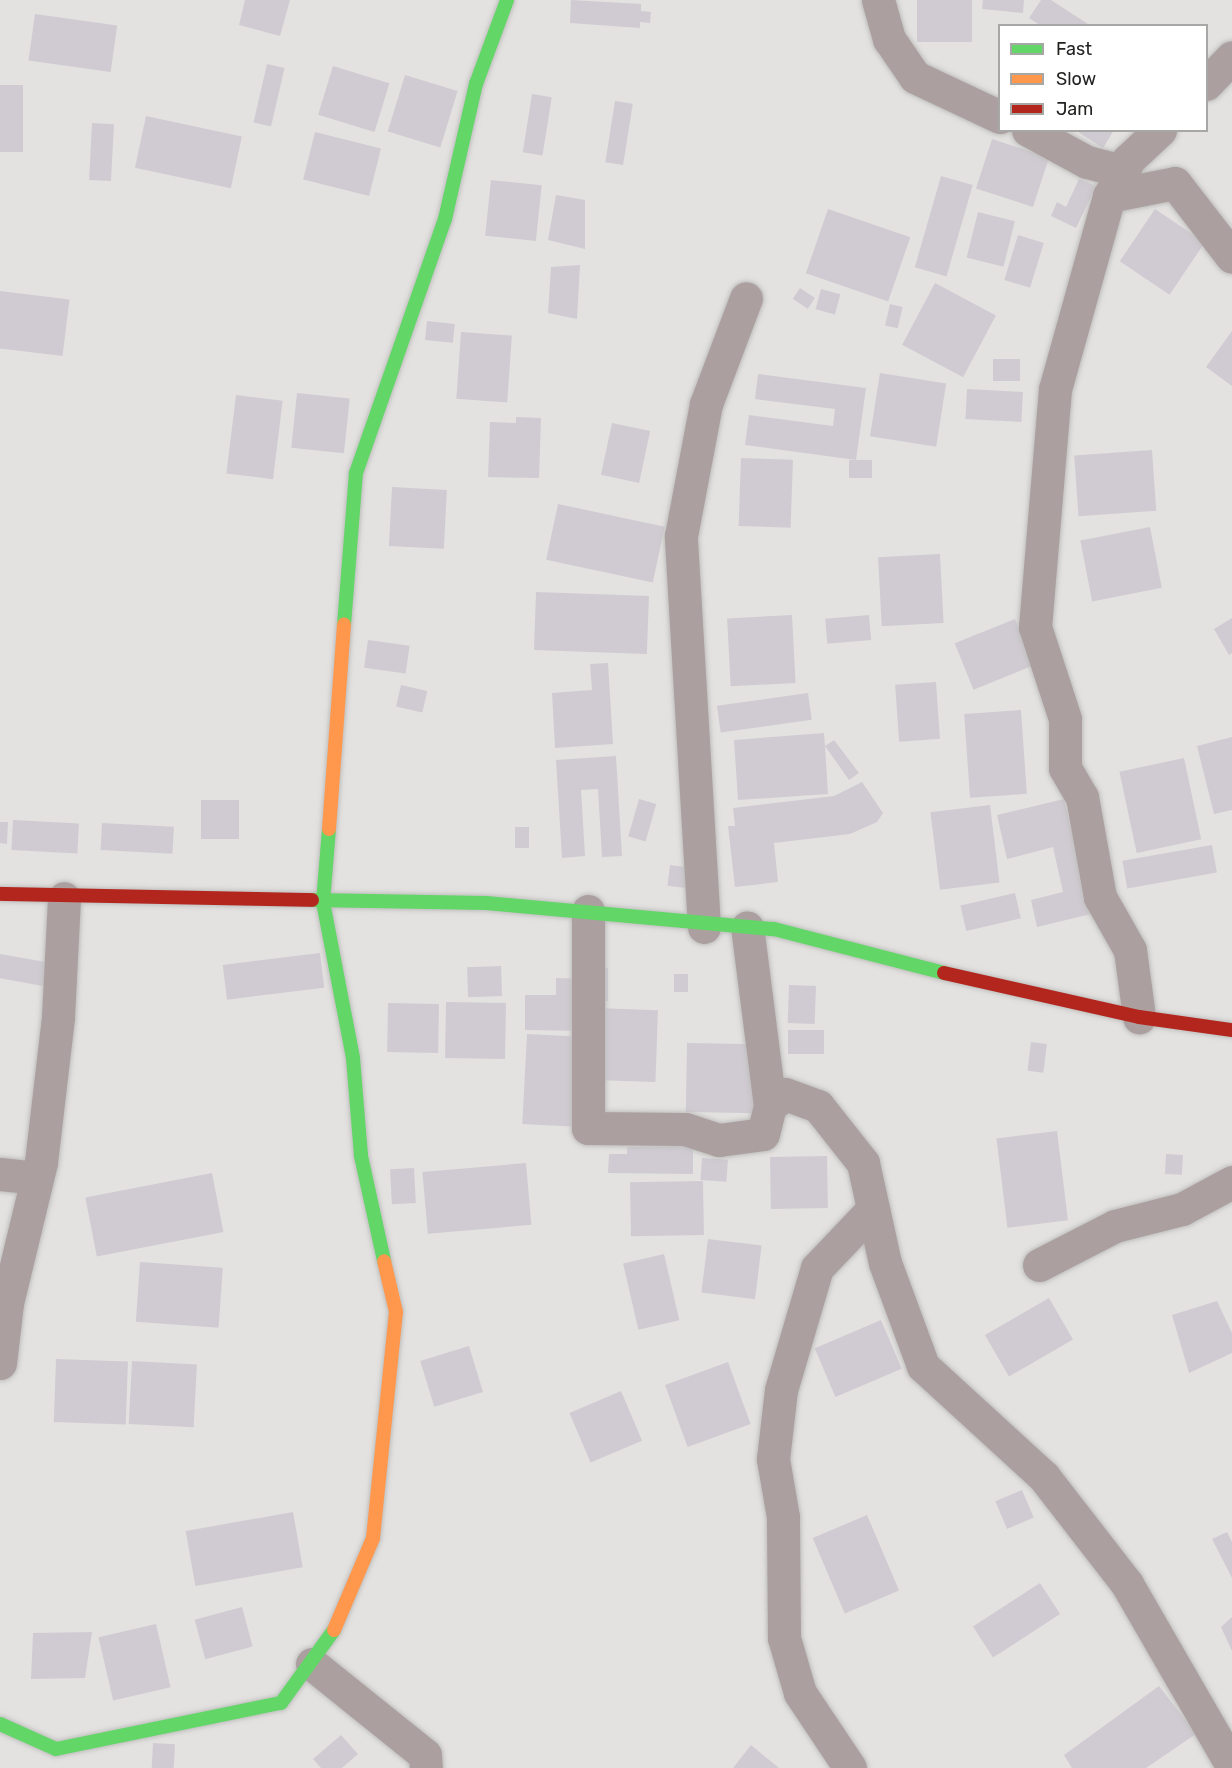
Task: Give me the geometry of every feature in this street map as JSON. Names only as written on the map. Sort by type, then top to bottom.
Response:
[{"type":"street","points":[[0,1724],[56,1749],[281,1703],[312,1664],[356,1589],[373,1538],[396,1311],[361,1156],[353,1058],[323,902],[356,473],[445,219],[476,84],[507,0]]},
{"type":"street","points":[[878,0],[889,39],[915,77],[998,117]]},
{"type":"street","points":[[1208,82],[1232,57]]},
{"type":"street","points":[[1032,132],[1087,162],[1117,184],[1175,183],[1232,257]]},
{"type":"street","points":[[1139,1017],[1130,950],[1100,897],[1082,797],[1065,768],[1065,719],[1035,627],[1055,390],[1117,184],[1158,132]]},
{"type":"street","points":[[704,927],[681,536],[706,404],[746,298]]},
{"type":"street","points":[[0,894],[64,898],[486,903],[588,911],[704,927],[747,927],[1139,1017],[1232,1030]]},
{"type":"street","points":[[0,1363],[7,1303],[37,1178],[58,1017],[64,898]]},
{"type":"street","points":[[588,911],[588,1128],[685,1129],[719,1140],[763,1134],[770,1106],[747,927]]},
{"type":"street","points":[[770,1106],[785,1094],[818,1106],[863,1163],[885,1263],[923,1366],[1044,1477],[1127,1584],[1232,1766]]},
{"type":"street","points":[[0,1174],[37,1178]]},
{"type":"street","points":[[1039,1265],[1115,1226],[1182,1209],[1232,1182]]},
{"type":"street","points":[[850,1768],[800,1693],[784,1638],[783,1517],[773,1459],[781,1390],[817,1268],[873,1209]]},
{"type":"street","points":[[312,1664],[425,1755],[426,1768]]},
{"type":"building","points":[[245,0],[290,0],[280,36],[239,25]]},
{"type":"building","points":[[571,0],[641,4],[641,11],[651,12],[650,23],[640,22],[640,28],[570,23]]},
{"type":"building","points":[[917,0],[972,0],[972,42],[917,42]]},
{"type":"building","points":[[983,0],[1024,0],[1023,13],[982,9]]},
{"type":"building","points":[[1041,0],[1051,0],[1088,24],[1038,24],[1029,18]]},
{"type":"building","points":[[35,14],[117,26],[111,72],[28,61]]},
{"type":"building","points":[[267,64],[285,68],[271,127],[254,122]]},
{"type":"building","points":[[333,66],[389,83],[375,132],[318,115]]},
{"type":"building","points":[[405,75],[458,91],[440,148],[388,131]]},
{"type":"building","points":[[0,85],[23,85],[23,152],[0,152]]},
{"type":"building","points":[[532,94],[552,97],[543,155],[523,152]]},
{"type":"building","points":[[615,101],[633,104],[623,165],[605,162]]},
{"type":"building","points":[[146,116],[242,136],[231,188],[135,168]]},
{"type":"building","points":[[92,123],[114,124],[111,181],[89,180]]},
{"type":"building","points":[[315,132],[381,148],[369,196],[303,180]]},
{"type":"building","points":[[1078,132],[1113,132],[1103,148]]},
{"type":"building","points":[[992,139],[1049,158],[1033,207],[976,188]]},
{"type":"building","points":[[941,176],[973,185],[947,276],[915,267]]},
{"type":"building","points":[[1079,179],[1096,186],[1076,228],[1051,216],[1057,202],[1066,207]]},
{"type":"building","points":[[491,180],[542,185],[536,241],[485,236]]},
{"type":"building","points":[[556,195],[585,200],[585,249],[548,240]]},
{"type":"building","points":[[828,209],[910,237],[888,302],[806,273]]},
{"type":"building","points":[[1155,209],[1205,243],[1170,295],[1120,261]]},
{"type":"building","points":[[978,212],[1015,221],[1004,267],[967,258]]},
{"type":"building","points":[[1018,235],[1044,243],[1030,288],[1004,280]]},
{"type":"building","points":[[580,265],[577,319],[548,313],[551,267]]},
{"type":"building","points":[[935,283],[996,315],[963,377],[902,345]]},
{"type":"building","points":[[800,288],[815,298],[808,309],[793,299]]},
{"type":"building","points":[[821,289],[840,294],[835,314],[816,309]]},
{"type":"building","points":[[0,291],[69,300],[63,356],[0,348]]},
{"type":"building","points":[[890,304],[903,307],[898,328],[885,325]]},
{"type":"building","points":[[427,321],[455,324],[453,343],[425,340]]},
{"type":"building","points":[[1232,331],[1232,386],[1206,367]]},
{"type":"building","points":[[461,332],[512,336],[507,402],[456,399]]},
{"type":"building","points":[[993,359],[1020,359],[1020,381],[993,381]]},
{"type":"building","points":[[880,373],[946,383],[936,447],[870,436]]},
{"type":"building","points":[[758,374],[866,388],[856,460],[745,445],[749,415],[833,426],[835,409],[755,399]]},
{"type":"building","points":[[967,389],[1023,392],[1021,422],[965,419]]},
{"type":"building","points":[[297,393],[350,399],[344,453],[291,448]]},
{"type":"building","points":[[236,395],[283,401],[273,479],[226,473]]},
{"type":"building","points":[[516,417],[541,418],[539,478],[488,477],[490,422],[516,423]]},
{"type":"building","points":[[612,423],[650,431],[639,483],[601,475]]},
{"type":"building","points":[[1152,450],[1156,511],[1078,516],[1074,455]]},
{"type":"building","points":[[741,458],[793,460],[791,528],[739,526]]},
{"type":"building","points":[[849,460],[872,460],[872,478],[849,478]]},
{"type":"building","points":[[392,487],[447,490],[444,549],[389,546]]},
{"type":"building","points":[[558,504],[665,527],[653,582],[546,560]]},
{"type":"building","points":[[1150,527],[1162,588],[1092,601],[1080,541]]},
{"type":"building","points":[[940,554],[944,623],[882,626],[878,557]]},
{"type":"building","points":[[536,592],[649,596],[647,654],[534,650]]},
{"type":"building","points":[[792,615],[796,683],[731,686],[727,618]]},
{"type":"building","points":[[869,615],[871,640],[827,644],[825,619]]},
{"type":"building","points":[[1232,618],[1232,653],[1229,655],[1214,629]]},
{"type":"building","points":[[1015,619],[1034,665],[973,690],[955,643]]},
{"type":"building","points":[[368,640],[410,646],[406,674],[364,668]]},
{"type":"building","points":[[608,663],[613,744],[555,748],[552,693],[592,690],[590,664]]},
{"type":"building","points":[[936,682],[940,739],[899,742],[895,685]]},
{"type":"building","points":[[401,685],[427,691],[422,713],[396,706]]},
{"type":"building","points":[[808,693],[812,720],[721,733],[717,706]]},
{"type":"building","points":[[1021,710],[1027,794],[970,798],[964,714]]},
{"type":"building","points":[[824,733],[828,794],[738,800],[734,740]]},
{"type":"building","points":[[1232,737],[1232,810],[1214,814],[1197,746]]},
{"type":"building","points":[[834,740],[859,773],[849,780],[825,746]]},
{"type":"building","points":[[616,756],[622,856],[602,857],[598,789],[581,790],[585,856],[562,858],[556,760]]},
{"type":"building","points":[[1184,758],[1201,839],[1137,853],[1119,772]]},
{"type":"building","points":[[862,782],[883,813],[877,822],[850,834],[774,843],[778,882],[735,887],[728,826],[735,826],[733,808],[834,796]]},
{"type":"building","points":[[639,799],[656,804],[646,841],[628,836]]},
{"type":"building","points":[[1064,799],[1091,914],[1037,927],[1031,900],[1063,892],[1053,847],[1007,859],[997,815]]},
{"type":"building","points":[[201,800],[239,800],[239,839],[201,839]]},
{"type":"building","points":[[990,805],[1000,882],[940,890],[930,812]]},
{"type":"building","points":[[13,820],[79,823],[77,853],[11,850]]},
{"type":"building","points":[[0,822],[8,822],[7,844],[0,843]]},
{"type":"building","points":[[102,823],[174,827],[172,854],[101,850]]},
{"type":"building","points":[[515,827],[529,827],[529,848],[515,848]]},
{"type":"building","points":[[1212,845],[1217,873],[1127,888],[1122,861]]},
{"type":"building","points":[[670,865],[694,868],[691,889],[667,886]]},
{"type":"building","points":[[1015,893],[1021,918],[966,931],[960,906]]},
{"type":"building","points":[[320,953],[324,988],[227,1000],[223,965]]},
{"type":"building","points":[[0,954],[51,963],[47,987],[0,978]]},
{"type":"building","points":[[501,966],[502,996],[468,997],[467,967]]},
{"type":"building","points":[[593,968],[608,968],[608,1001],[593,1001]]},
{"type":"building","points":[[674,974],[688,974],[688,992],[674,992]]},
{"type":"building","points":[[556,978],[587,979],[586,1031],[525,1030],[525,995],[556,995]]},
{"type":"building","points":[[789,985],[816,986],[815,1024],[788,1023]]},
{"type":"building","points":[[446,1002],[506,1003],[505,1059],[445,1058]]},
{"type":"building","points":[[388,1003],[439,1004],[438,1053],[387,1052]]},
{"type":"building","points":[[597,1008],[658,1010],[655,1082],[594,1080]]},
{"type":"building","points":[[788,1030],[824,1030],[824,1054],[788,1054]]},
{"type":"building","points":[[527,1034],[586,1037],[581,1127],[522,1124]]},
{"type":"building","points":[[1031,1042],[1047,1044],[1043,1073],[1027,1071]]},
{"type":"building","points":[[687,1043],[760,1044],[759,1113],[686,1112]]},
{"type":"building","points":[[1057,1131],[1068,1220],[1007,1228],[996,1138]]},
{"type":"building","points":[[693,1146],[693,1174],[608,1173],[609,1154],[627,1154],[627,1147]]},
{"type":"building","points":[[1166,1154],[1183,1155],[1182,1175],[1165,1174]]},
{"type":"building","points":[[827,1156],[828,1208],[771,1209],[770,1157]]},
{"type":"building","points":[[702,1158],[728,1160],[726,1182],[700,1180]]},
{"type":"building","points":[[526,1163],[531,1225],[428,1234],[422,1172]]},
{"type":"building","points":[[414,1168],[416,1203],[392,1204],[390,1169]]},
{"type":"building","points":[[212,1173],[223,1232],[97,1257],[85,1198]]},
{"type":"building","points":[[703,1181],[704,1235],[631,1236],[630,1182]]},
{"type":"building","points":[[708,1239],[762,1246],[755,1299],[701,1293]]},
{"type":"building","points":[[664,1254],[679,1320],[638,1330],[623,1263]]},
{"type":"building","points":[[140,1262],[223,1268],[219,1328],[136,1322]]},
{"type":"building","points":[[1049,1298],[1073,1340],[1009,1377],[985,1335]]},
{"type":"building","points":[[1217,1301],[1232,1333],[1232,1353],[1189,1373],[1172,1315]]},
{"type":"building","points":[[881,1320],[902,1369],[835,1397],[815,1348]]},
{"type":"building","points":[[469,1346],[483,1392],[434,1407],[420,1361]]},
{"type":"building","points":[[56,1359],[128,1362],[126,1424],[54,1422]]},
{"type":"building","points":[[132,1361],[197,1364],[194,1427],[129,1424]]},
{"type":"building","points":[[728,1362],[751,1424],[688,1447],[665,1385]]},
{"type":"building","points":[[621,1391],[642,1441],[591,1463],[569,1413]]},
{"type":"building","points":[[1022,1490],[1034,1518],[1007,1529],[995,1501]]},
{"type":"building","points":[[293,1512],[303,1567],[195,1586],[186,1531]]},
{"type":"building","points":[[867,1515],[899,1590],[845,1614],[813,1538]]},
{"type":"building","points":[[1227,1532],[1232,1542],[1232,1578],[1212,1539]]},
{"type":"building","points":[[1040,1583],[1060,1614],[993,1658],[973,1627]]},
{"type":"building","points":[[242,1607],[253,1647],[205,1659],[195,1620]]},
{"type":"building","points":[[1232,1617],[1232,1651],[1221,1627]]},
{"type":"building","points":[[156,1624],[171,1687],[113,1701],[99,1637]]},
{"type":"building","points":[[92,1632],[85,1678],[31,1679],[33,1633]]},
{"type":"building","points":[[1159,1686],[1196,1734],[1146,1768],[1072,1768],[1064,1755]]},
{"type":"building","points":[[341,1735],[358,1754],[342,1768],[321,1768],[313,1759]]},
{"type":"building","points":[[153,1743],[175,1744],[174,1768],[152,1768]]},
{"type":"building","points":[[751,1745],[779,1768],[733,1768]]},
{"type":"traffic: fast","points":[[344,625],[356,473],[445,219],[476,84],[507,0]]},
{"type":"traffic: fast","points":[[329,829],[323,902],[353,1058],[361,1156],[384,1261]]},
{"type":"traffic: fast","points":[[312,900],[486,903],[774,929],[944,973]]},
{"type":"traffic: fast","points":[[0,1724],[56,1749],[281,1703],[334,1630]]},
{"type":"traffic: slow","points":[[329,829],[344,625]]},
{"type":"traffic: slow","points":[[334,1630],[373,1538],[396,1312],[384,1261]]},
{"type":"traffic: jam","points":[[0,894],[312,900]]},
{"type":"traffic: jam","points":[[944,973],[1139,1017],[1232,1030]]}]
